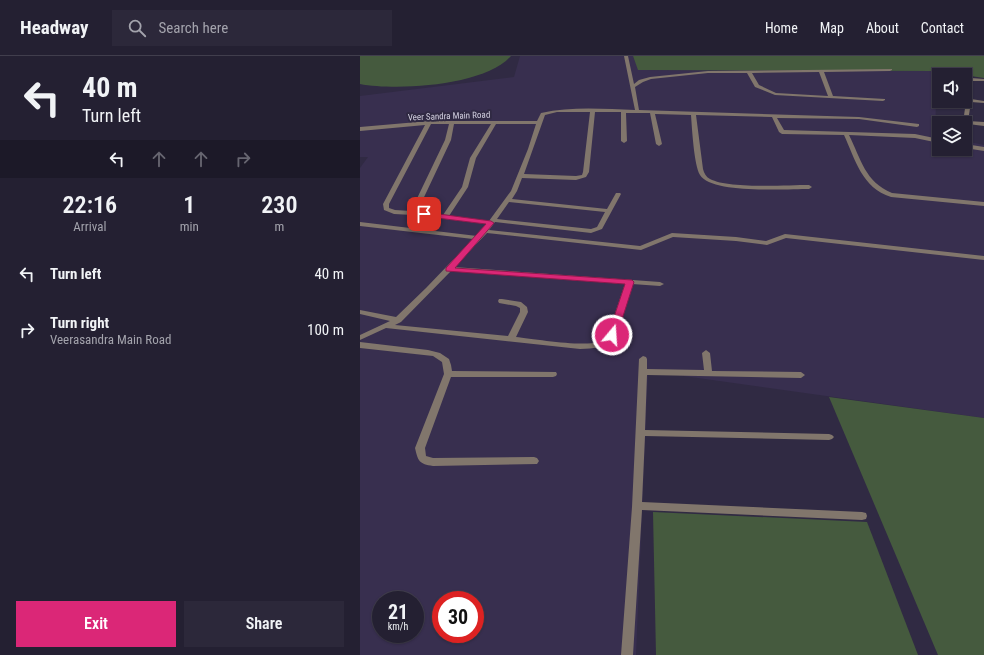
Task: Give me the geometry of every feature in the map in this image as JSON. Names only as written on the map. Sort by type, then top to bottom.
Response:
[{"type":"street","points":[[626,56],[630,79],[634,86],[637,110]]},
{"type":"street","points":[[634,86],[641,81],[650,78],[708,72],[890,70]]},
{"type":"street","points":[[821,71],[831,97]]},
{"type":"street","points":[[749,72],[754,82],[766,91],[787,96],[883,100]]},
{"type":"street","points":[[972,79],[984,80]]},
{"type":"street","points":[[972,100],[984,102]]},
{"type":"street","points":[[520,176],[576,178],[584,176],[586,172],[593,110]]},
{"type":"street","points":[[623,110],[624,142]]},
{"type":"street","points":[[360,338],[398,320],[449,270],[485,231],[514,191],[532,149],[539,122],[543,114],[557,111],[637,110],[859,118],[917,124]]},
{"type":"street","points":[[652,111],[659,144]]},
{"type":"street","points":[[693,113],[700,169],[703,176],[710,181],[746,187],[809,187]]},
{"type":"street","points":[[774,116],[782,132],[915,136],[932,140]]},
{"type":"street","name":"Veer Sandra Main Road","points":[[360,129],[452,123],[539,122]]},
{"type":"street","points":[[413,213],[448,140],[452,123]]},
{"type":"street","points":[[445,217],[465,187],[473,158],[494,123]]},
{"type":"street","points":[[429,124],[386,206],[389,211],[591,231],[600,228],[618,194]]},
{"type":"street","points":[[972,124],[984,124]]},
{"type":"street","points":[[846,133],[865,175],[873,187],[881,192],[891,195],[984,204]]},
{"type":"street","points":[[972,147],[984,149]]},
{"type":"street","points":[[508,200],[609,211]]},
{"type":"street","points":[[360,224],[479,238]]},
{"type":"street","points":[[485,231],[641,248],[672,235],[736,239],[767,244],[784,236],[984,258]]},
{"type":"street","points":[[449,270],[660,284]]},
{"type":"street","points":[[385,326],[580,346],[597,345],[608,341],[612,335],[630,282]]},
{"type":"street","points":[[502,301],[518,304],[523,307],[524,312],[511,339]]},
{"type":"street","points":[[360,312],[398,320]]},
{"type":"street","points":[[360,345],[438,355],[446,359],[448,374],[420,448],[422,458],[426,461],[534,461]]},
{"type":"street","points":[[706,353],[708,374]]},
{"type":"street","points":[[627,655],[635,566],[642,433],[643,359]]},
{"type":"street","points":[[643,372],[801,375]]},
{"type":"street","points":[[448,374],[553,374]]},
{"type":"street","points":[[642,433],[829,437]]},
{"type":"street","points":[[638,506],[862,516]]},
{"type":"shaded area","points":[[520,56],[633,56],[639,70],[932,71],[932,108],[936,108],[936,116],[932,116],[932,156],[972,156],[972,142],[984,145],[984,418],[648,371],[636,655],[360,655],[360,168],[368,157],[360,157],[360,96],[514,77]]},
{"type":"green space","points":[[360,56],[511,56],[499,66],[482,74],[462,80],[440,84],[396,87],[360,84]]},
{"type":"green space","points":[[633,56],[984,56],[984,78],[972,76],[972,68],[932,68],[932,71],[638,70]]},
{"type":"green space","points":[[829,397],[984,418],[984,655],[938,655]]},
{"type":"green space","points":[[653,512],[867,522],[918,655],[656,655]]},
{"type":"route","points":[[424,214],[491,223],[449,270],[630,282],[612,335]]}]
